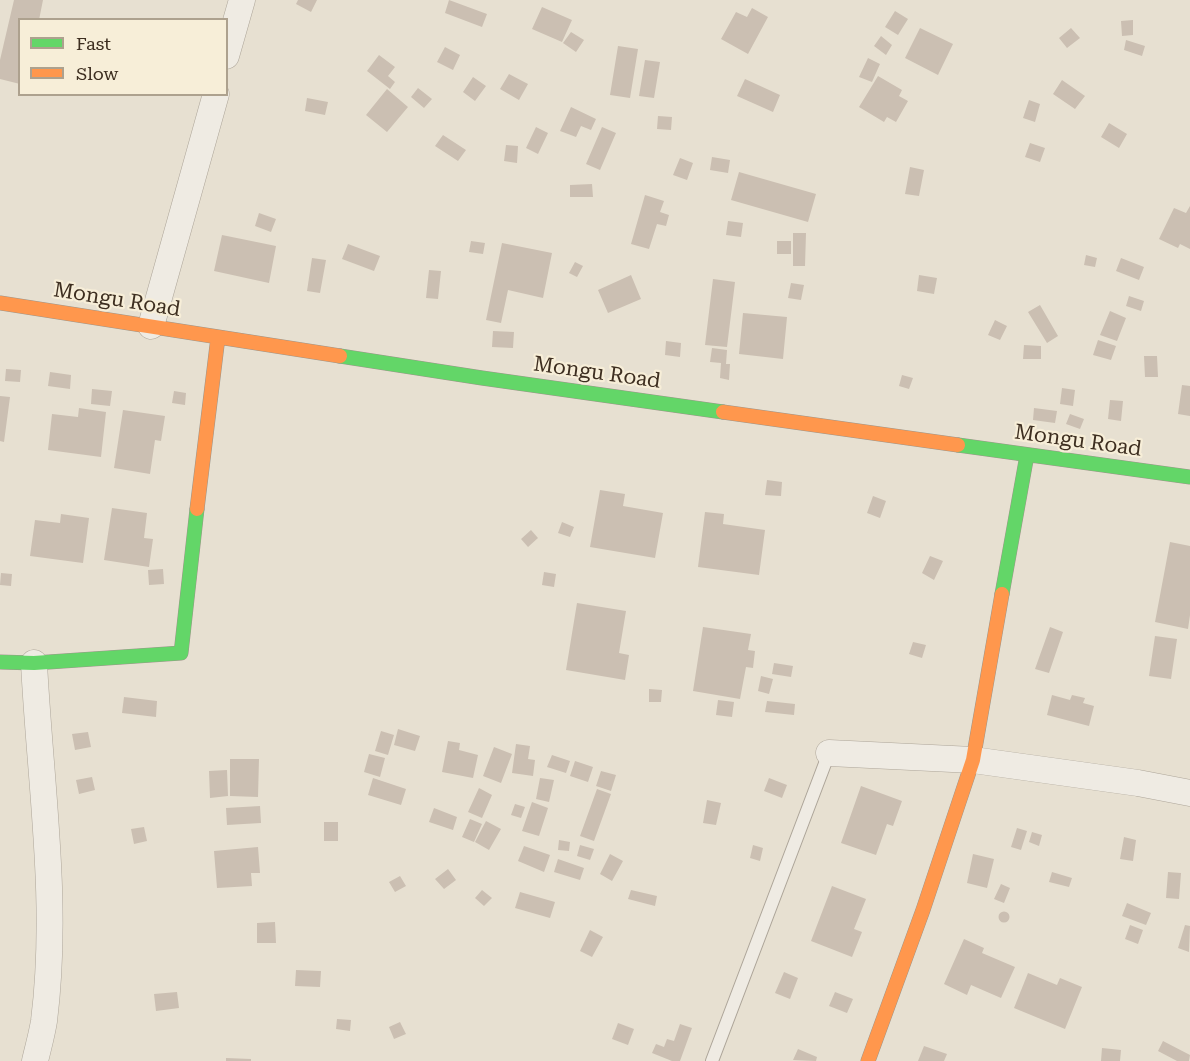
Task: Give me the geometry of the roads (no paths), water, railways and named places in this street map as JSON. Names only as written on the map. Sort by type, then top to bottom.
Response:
[{"type":"main road","name":"Mongu Road","points":[[0,303],[494,380],[1190,477]]},
{"type":"main road","points":[[0,662],[34,663],[181,653],[218,337]]},
{"type":"main road","points":[[868,1061],[923,910],[973,760],[1027,455]]},
{"type":"street","points":[[228,49],[242,0]]},
{"type":"street","points":[[151,326],[215,96]]},
{"type":"street","points":[[34,663],[50,884],[48,977],[44,1023],[35,1061]]},
{"type":"street","points":[[829,753],[973,760],[1138,783],[1190,793]]},
{"type":"lane","points":[[712,1061],[829,753]]}]
